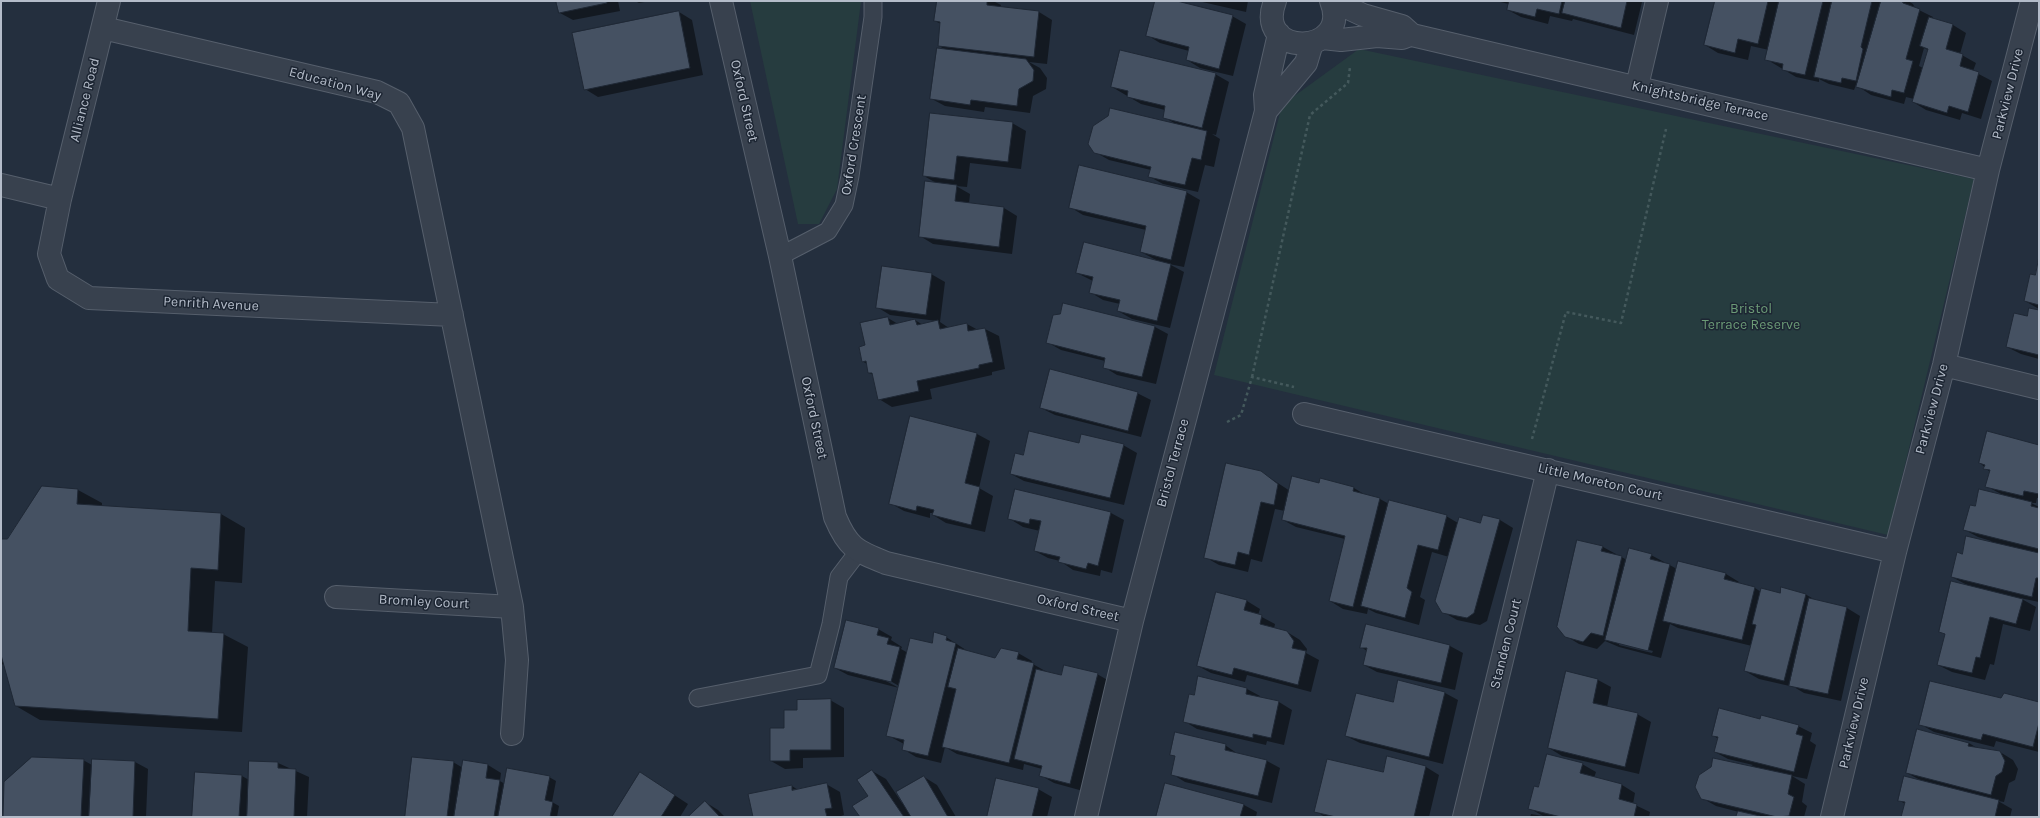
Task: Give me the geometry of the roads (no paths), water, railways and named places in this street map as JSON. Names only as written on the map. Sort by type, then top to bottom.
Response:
[{"type":"street","name":"Alliance Road","points":[[60,199],[109,1]]},
{"type":"street","name":"Oxford Street","points":[[721,1],[780,256],[835,517],[841,532],[858,552],[886,563],[1132,621]]},
{"type":"street","points":[[1275,1],[1272,17],[1279,34]]},
{"type":"street","points":[[1637,86],[1657,1]]},
{"type":"street","name":"Parkview Drive","points":[[1832,817],[1895,552],[1944,365],[1988,170],[2032,1]]},
{"type":"street","name":"Knightsbridge Terrace","points":[[1332,3],[1363,15],[1402,26],[1412,35],[1637,86],[1988,170]]},
{"type":"street","name":"Bristol Terrace","points":[[1266,111],[1306,63],[1317,41],[1329,31],[1332,23],[1332,3]]},
{"type":"street","name":"Education Way","points":[[103,28],[377,92],[399,103],[413,128],[512,607],[517,660],[512,734]]},
{"type":"street","name":"Knightsbridge Terrace","points":[[1279,34],[1291,43],[1305,45],[1317,41],[1377,36],[1402,38],[1412,35]]},
{"type":"street","name":"Bristol Terrace","points":[[1086,817],[1132,621],[1266,111],[1265,96],[1279,34]]},
{"type":"street","points":[[1,185],[60,199]]},
{"type":"street","name":"Penrith Avenue","points":[[60,199],[49,254],[58,279],[89,298],[452,315]]},
{"type":"street","points":[[1944,365],[2039,388]]},
{"type":"street","name":"Little Moreton Court","points":[[1304,414],[1895,552]]},
{"type":"street","name":"Standen Court","points":[[1464,817],[1548,470]]},
{"type":"street","name":"Bromley Court","points":[[336,597],[512,607]]},
{"type":"lane","name":"Oxford Crescent","points":[[780,256],[828,231],[844,205],[850,176],[872,24],[873,1]]},
{"type":"lane","points":[[698,698],[818,675],[839,577],[858,552]]},
{"type":"park label","name":"Bristol Terrace Reserve","points":[[1751,318]]}]
